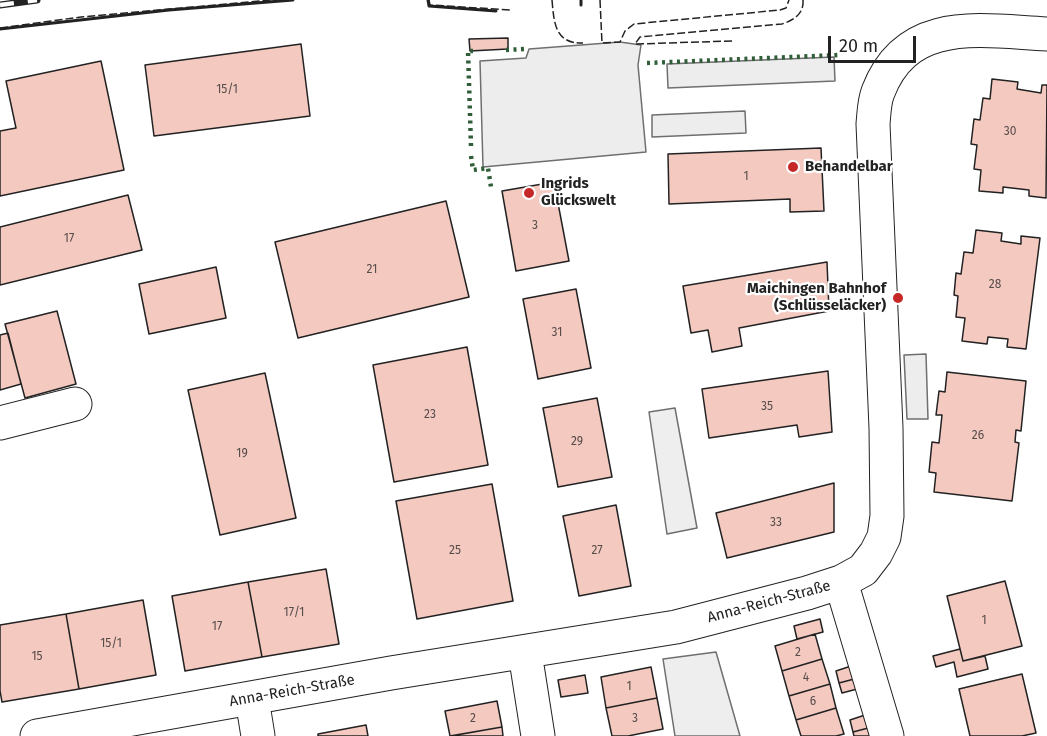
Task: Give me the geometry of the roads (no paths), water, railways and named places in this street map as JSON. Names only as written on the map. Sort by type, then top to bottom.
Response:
[{"type":"street","name":"Anna-Reich-Straße","points":[[37,736],[391,673],[676,627],[807,593],[841,582],[863,570],[876,553],[884,537],[887,516],[886,428],[873,124],[877,94],[887,74],[903,53],[923,39],[968,30],[1047,34]]},
{"type":"street","points":[[0,423],[75,404]]},
{"type":"street","points":[[841,582],[886,736]]},
{"type":"street","points":[[525,653],[538,736]]},
{"type":"street","points":[[252,699],[258,736]]},
{"type":"railway","points":[[0,5],[37,0]]},
{"type":"place","name":"Behandelbar","points":[[793,167]]},
{"type":"place","name":"Ingrids Glückswelt","points":[[529,193]]},
{"type":"place","name":"Maichingen Bahnhof (Schlüsseläcker)","points":[[898,298]]}]
